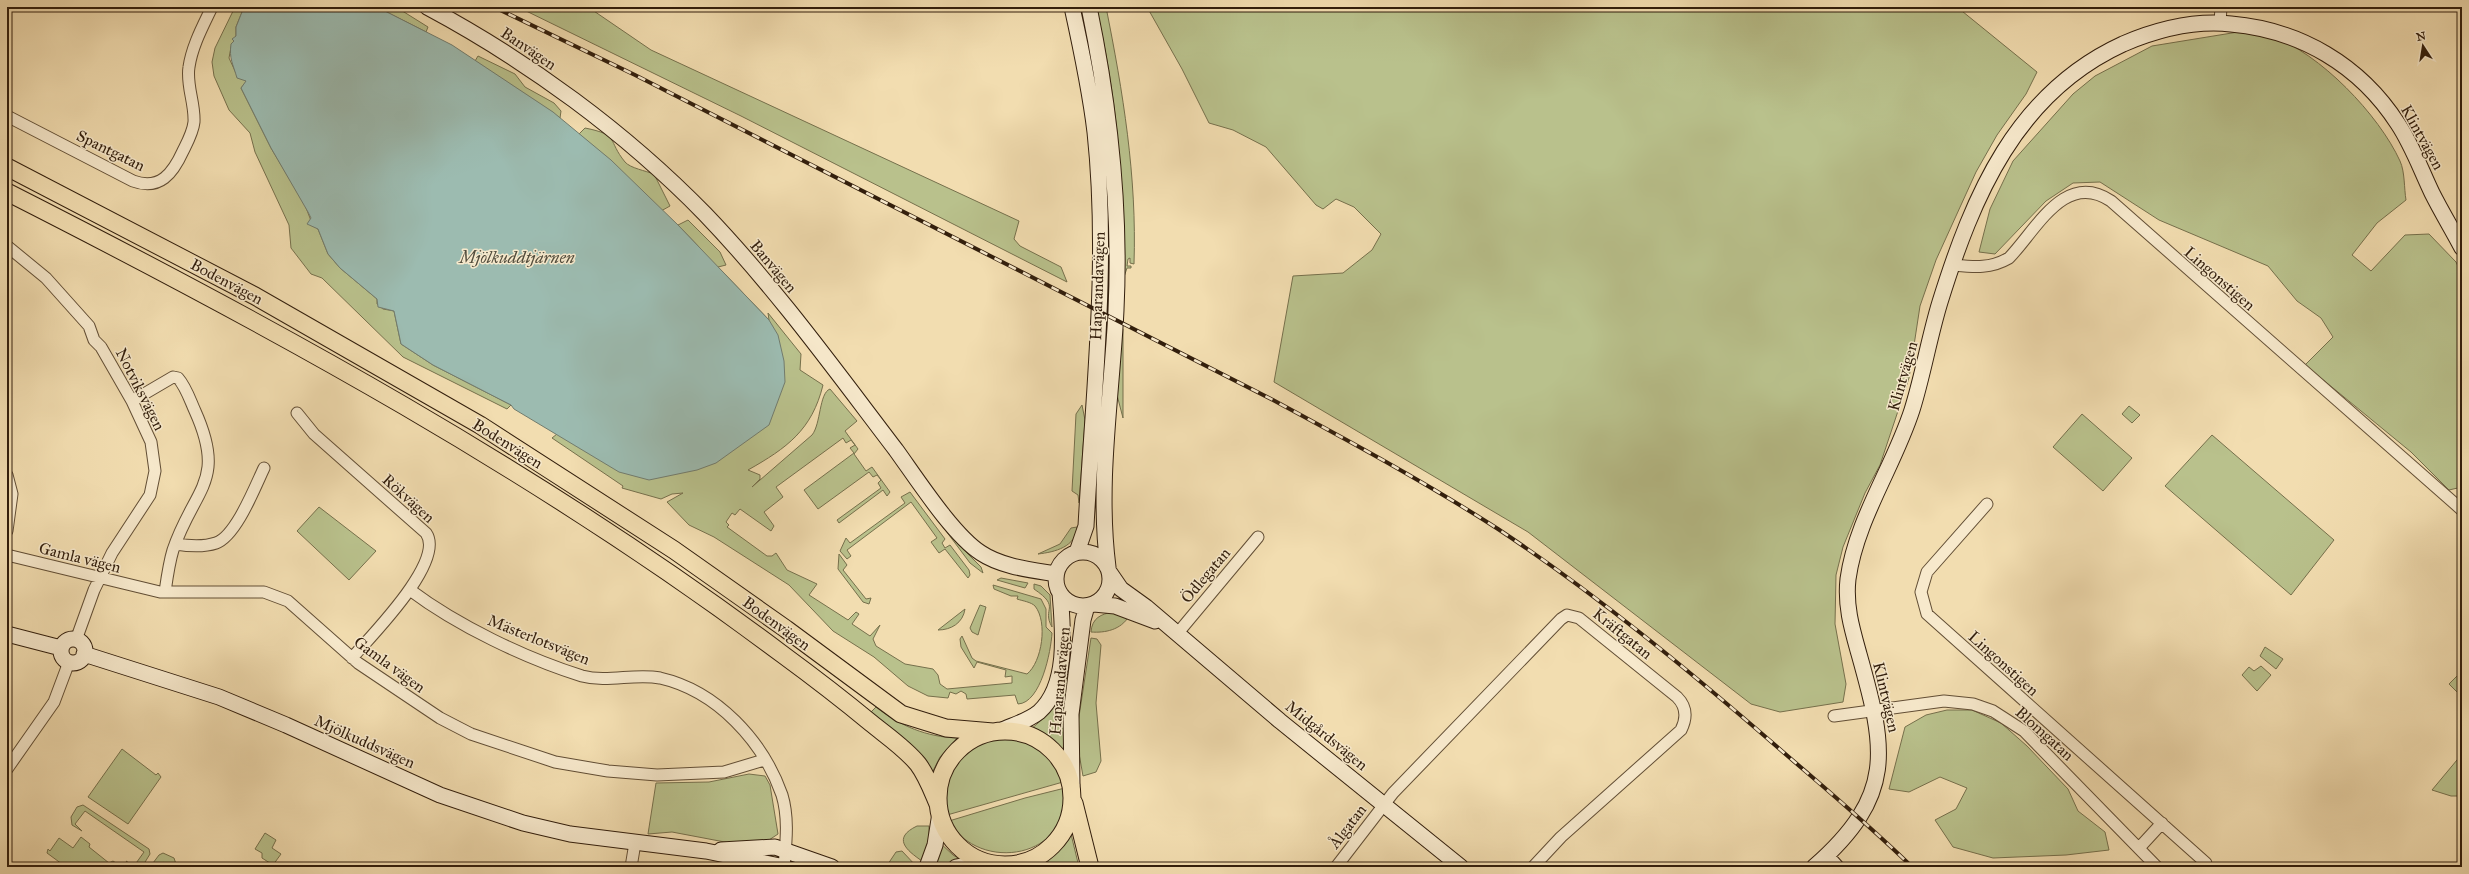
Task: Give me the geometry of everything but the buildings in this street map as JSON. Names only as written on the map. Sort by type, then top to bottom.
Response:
[{"type":"main road","name":"Bodenvägen","points":[[7,167],[255,296],[480,424],[674,550],[786,629],[901,714],[946,728],[997,731]]},
{"type":"main road","name":"Bodenvägen","points":[[7,192],[148,264],[379,390],[475,447],[616,538],[732,616],[880,730],[920,766],[939,808]]},
{"type":"main road","points":[[1034,867],[1004,865],[974,857],[962,849],[946,830],[939,808],[941,778],[954,754],[974,738],[997,731],[1028,734],[1049,746],[1063,763],[1072,791],[1090,867]]},
{"type":"main road","points":[[1004,865],[1025,862],[1051,847],[1065,829],[1071,812],[1072,791]]},
{"type":"street","name":"Spantgatan","points":[[7,116],[133,181],[144,184],[160,182],[172,172],[191,134],[194,113],[189,69],[193,51],[212,7]]},
{"type":"street","name":"Banvägen","points":[[427,7],[519,62],[586,110],[662,174],[704,213],[799,324],[970,544],[991,558],[1056,574]]},
{"type":"street","name":"Haparandavägen","points":[[1072,7],[1084,64],[1095,132],[1100,230],[1099,309],[1086,526],[1077,552]]},
{"type":"street","name":"Haparandavägen","points":[[1089,7],[1108,111],[1116,183],[1116,304],[1103,507],[1109,570]]},
{"type":"street","points":[[2220,23],[2221,7]]},
{"type":"street","name":"Klintvägen","points":[[1814,867],[1831,862],[1846,833],[1865,806],[1877,778],[1880,744],[1875,712],[1851,624],[1847,602],[1849,574],[1863,528],[1911,412],[1940,304],[1975,207],[2009,142],[2031,113],[2065,79],[2111,50],[2145,35],[2189,23],[2220,23],[2254,26],[2283,32],[2312,46],[2357,77],[2384,106],[2400,127],[2433,195],[2462,248]]},
{"type":"street","name":"Lingonstigen","points":[[1953,265],[1984,267],[2001,262],[2014,252],[2062,198],[2078,192],[2097,193],[2111,201],[2457,500],[2462,510]]},
{"type":"street","name":"Notviksvägen","points":[[7,246],[46,278],[88,324],[94,340],[101,348],[132,401],[150,442],[155,471],[150,495],[112,553],[100,578],[76,640]]},
{"type":"street","points":[[132,401],[176,377],[185,390],[206,439],[208,467],[204,484],[176,544],[165,592]]},
{"type":"street","name":"Rökvägen","points":[[297,413],[314,434],[428,537],[430,551],[410,590],[352,658]]},
{"type":"street","points":[[176,544],[202,545],[221,541],[232,529],[264,468]]},
{"type":"street","points":[[7,475],[12,494],[7,531]]},
{"type":"street","name":"Lingonstigen","points":[[1987,504],[1927,572],[1921,592],[1927,614],[2027,706],[2206,863]]},
{"type":"street","name":"Ödlegatan","points":[[1174,631],[1258,537]]},
{"type":"street","points":[[1077,552],[1095,554],[1109,570],[1110,583],[1106,593],[1091,605],[1072,604],[1060,593],[1056,584],[1056,574],[1065,558],[1077,552]]},
{"type":"street","name":"Gamla vägen","points":[[7,555],[165,592],[264,592],[288,601],[352,658],[407,698],[471,734],[555,762],[608,771],[657,775],[724,772],[764,760]]},
{"type":"street","name":"Midgårdsvägen","points":[[1109,570],[1121,589],[1174,631],[1280,721],[1461,867]]},
{"type":"street","name":"Mästerlotsvägen","points":[[410,590],[462,625],[583,676],[606,679],[649,676],[685,687],[713,702],[729,714],[747,733],[764,760],[782,796],[787,830],[784,867]]},
{"type":"street","name":"Haparandavägen","points":[[997,731],[1034,716],[1047,703],[1052,694],[1061,660],[1060,593]]},
{"type":"street","name":"Haparandavägen","points":[[1072,791],[1071,714],[1083,620],[1091,605]]},
{"type":"street","name":"Midgårdsvägen","points":[[1091,605],[1114,606],[1134,612],[1174,631]]},
{"type":"street","name":"Kräftgatan","points":[[1383,804],[1462,720],[1561,619],[1567,615],[1574,616],[1590,626],[1677,697],[1685,711],[1685,721],[1681,730],[1561,837],[1533,867]]},
{"type":"street","points":[[7,634],[61,648]]},
{"type":"street","points":[[76,640],[83,645],[84,654],[78,662],[69,662],[62,657],[61,648],[67,641],[76,640]]},
{"type":"street","name":"Mjölkuddsvägen","points":[[84,654],[218,697],[477,809],[550,830],[635,843],[706,851],[784,867]]},
{"type":"street","points":[[7,769],[54,702],[69,662]]},
{"type":"street","name":"Blomgatan","points":[[1834,716],[1875,712],[1944,701],[1973,704],[1993,711],[2024,731],[2157,867]]},
{"type":"street","name":"Ålgatan","points":[[1336,867],[1383,804]]},
{"type":"street","points":[[927,867],[936,845],[939,808]]},
{"type":"street","points":[[2139,848],[2162,823]]},
{"type":"street","points":[[631,867],[635,843]]},
{"type":"street","name":"Mjölkuddsvägen","points":[[706,851],[768,846],[786,850],[832,867]]},
{"type":"street","points":[[956,867],[977,863],[1004,865]]},
{"type":"green space","points":[[235,7],[244,7],[236,27],[236,36],[231,47],[229,58],[236,73],[247,81],[241,88],[271,148],[305,205],[313,226],[318,229],[328,254],[340,268],[377,299],[377,304],[383,309],[394,311],[401,344],[433,365],[511,405],[507,409],[403,357],[322,278],[311,274],[291,248],[289,225],[255,152],[250,133],[229,110],[214,76],[212,62],[215,48]]},
{"type":"green space","points":[[377,7],[396,7],[428,27],[426,32]]},
{"type":"green space","points":[[518,7],[588,7],[651,50],[1019,221],[1014,239],[1020,246],[1061,267],[1067,282],[741,116]]},
{"type":"green space","points":[[1078,7],[1083,7],[1104,124],[1112,269],[1108,312],[1103,309]]},
{"type":"green space","points":[[1096,7],[1106,7],[1128,135],[1133,199],[1134,264],[1130,263],[1130,258],[1128,259],[1127,266],[1131,266],[1131,268],[1127,268],[1124,277],[1123,209],[1118,141],[1109,74]]},
{"type":"green space","points":[[1147,7],[1957,7],[2037,72],[2026,94],[1997,135],[1976,172],[1936,260],[1920,306],[1909,378],[1880,465],[1865,493],[1843,547],[1836,575],[1835,624],[1846,684],[1843,702],[1780,712],[1751,704],[1528,532],[1274,382],[1293,276],[1343,273],[1372,250],[1381,234],[1354,207],[1336,199],[1323,209],[1316,205],[1266,147],[1233,130],[1209,123],[1182,69]]},
{"type":"green space","points":[[2238,32],[2271,36],[2290,44],[2309,56],[2328,71],[2363,106],[2378,124],[2400,161],[2404,175],[2406,200],[2377,223],[2352,255],[2371,271],[2405,235],[2429,234],[2456,262],[2462,274],[2462,487],[2449,490],[2411,452],[2305,365],[2333,337],[2321,318],[2297,301],[2268,266],[2159,220],[2100,182],[2073,183],[2046,201],[1995,254],[1979,252],[1990,209],[2013,161],[2073,94],[2095,76],[2152,46]]},
{"type":"green space","points":[[478,56],[515,74],[525,87],[554,103],[561,111],[560,118],[475,61]]},
{"type":"green space","points":[[585,128],[608,136],[627,164],[634,168],[654,174],[670,206],[661,211],[611,161],[579,134]]},
{"type":"green space","points":[[688,220],[720,252],[726,265],[718,267],[769,320],[768,313],[801,354],[800,370],[823,385],[818,401],[805,426],[775,454],[748,470],[760,475],[760,479],[752,487],[812,435],[817,424],[824,396],[830,389],[857,421],[845,431],[858,449],[854,454],[866,471],[872,467],[890,492],[887,496],[883,490],[839,523],[837,520],[881,488],[878,483],[881,480],[877,475],[873,477],[869,472],[818,509],[804,490],[854,453],[850,448],[855,445],[851,440],[846,443],[843,438],[776,487],[783,497],[764,512],[774,526],[771,531],[740,509],[735,515],[732,513],[726,522],[729,525],[727,527],[767,556],[772,556],[776,553],[787,570],[817,584],[809,595],[848,620],[856,612],[859,614],[852,624],[870,636],[880,625],[873,639],[876,646],[905,664],[933,669],[938,675],[940,684],[947,689],[1012,683],[1012,676],[1005,677],[1006,670],[977,662],[974,668],[961,647],[960,639],[962,636],[972,658],[976,661],[1027,674],[1036,661],[1042,642],[1039,613],[1035,606],[1017,599],[1018,596],[1011,596],[994,589],[993,585],[1041,599],[1046,609],[1046,627],[1052,633],[1050,652],[1039,686],[1033,695],[1026,701],[1018,704],[1015,695],[967,699],[966,694],[961,691],[956,694],[950,692],[948,698],[928,696],[908,686],[874,657],[833,631],[789,585],[714,537],[689,525],[667,502],[683,493],[672,494],[661,499],[622,488],[623,486],[552,438],[557,434],[511,405],[699,247],[678,225]]},
{"type":"green space","points":[[1120,328],[1123,329],[1123,418],[1117,395]]},
{"type":"green space","points":[[1082,405],[1085,420],[1079,503],[1078,495],[1072,491],[1076,414]]},
{"type":"green space","points":[[2129,406],[2140,415],[2132,423],[2122,414]]},
{"type":"green space","points":[[2082,414],[2132,458],[2103,491],[2053,447]]},
{"type":"green space","points":[[2212,435],[2334,540],[2291,595],[2165,486]]},
{"type":"green space","points":[[916,491],[923,496],[966,552],[981,567],[983,573],[970,563]]},
{"type":"green space","points":[[910,492],[945,539],[942,543],[945,548],[950,545],[969,570],[970,575],[968,578],[945,549],[939,553],[931,542],[937,538],[911,502],[847,550],[851,556],[847,559],[840,551],[846,538],[850,543],[905,503],[901,497]]},
{"type":"green space","points":[[319,507],[376,551],[349,580],[297,531]]},
{"type":"green space","points":[[1077,527],[1076,534],[1069,544],[1058,550],[1038,554],[1060,544],[1071,528]]},
{"type":"green space","points":[[839,554],[847,565],[843,570],[866,599],[871,598],[869,604],[863,602],[838,569]]},
{"type":"green space","points":[[1001,578],[1028,583],[1025,588],[997,580]]},
{"type":"green space","points":[[1034,584],[1041,586],[1050,595],[1052,627],[1048,616],[1049,604],[1042,595],[1034,589]]},
{"type":"green space","points":[[980,605],[986,607],[978,635],[972,632],[970,628]]},
{"type":"green space","points":[[965,609],[962,618],[956,625],[947,629],[938,630]]},
{"type":"green space","points":[[1113,612],[1129,616],[1122,625],[1112,630],[1091,632],[1095,620],[1105,614]]},
{"type":"green space","points":[[1091,638],[1097,639],[1101,645],[1096,703],[1101,761],[1096,772],[1083,776],[1077,742],[1078,723]]},
{"type":"green space","points":[[1070,641],[1072,641],[1064,714],[1064,752],[1056,743],[1031,729],[1042,719],[1057,700],[1065,679]]},
{"type":"green space","points":[[2265,647],[2283,659],[2276,669],[2260,656]]},
{"type":"green space","points":[[2261,666],[2271,675],[2257,691],[2242,675],[2249,667],[2254,671]]},
{"type":"green space","points":[[2462,671],[2462,697],[2449,684]]},
{"type":"green space","points":[[876,707],[895,720],[914,729],[925,733],[957,738],[940,757],[932,773],[871,712]]},
{"type":"green space","points":[[1947,710],[1972,710],[2001,723],[2027,746],[2068,789],[2078,811],[2105,832],[2109,850],[2066,855],[1993,858],[1953,847],[1935,820],[1956,809],[1967,788],[1940,777],[1909,792],[1889,789],[1905,727],[1926,715]]},
{"type":"green space","points":[[996,738],[1018,740],[1029,743],[1038,748],[1047,754],[1054,762],[1063,782],[947,815],[945,801],[946,788],[954,766],[961,757],[971,749]]},
{"type":"green space","points":[[122,749],[156,775],[158,773],[161,777],[128,824],[88,797]]},
{"type":"green space","points":[[2462,754],[2462,796],[2451,796],[2432,790]]},
{"type":"green space","points":[[749,774],[765,776],[770,785],[778,834],[769,840],[730,843],[672,832],[648,834],[656,783],[709,782]]},
{"type":"green space","points":[[1065,788],[1064,812],[1054,831],[1040,844],[1021,851],[1001,853],[981,848],[963,838],[949,821],[1025,798]]},
{"type":"green space","points":[[83,805],[149,849],[150,854],[142,867],[131,867],[126,861],[134,866],[144,852],[85,811],[75,824],[82,831],[72,825],[71,817],[77,807]]},
{"type":"green space","points":[[917,826],[929,826],[929,842],[922,861],[911,853],[904,844],[903,839],[909,830]]},
{"type":"green space","points":[[1070,830],[1079,867],[1061,867],[1043,860],[1054,851]]},
{"type":"green space","points":[[265,833],[276,840],[272,848],[281,854],[273,865],[262,858],[262,853],[255,849]]},
{"type":"green space","points":[[81,837],[90,844],[89,847],[109,863],[113,861],[122,867],[66,867],[47,853],[48,849],[50,851],[59,838],[73,848]]},
{"type":"green space","points":[[938,841],[953,855],[963,861],[943,867],[930,867]]},
{"type":"green space","points":[[902,851],[917,867],[886,867],[896,852]]},
{"type":"green space","points":[[163,853],[174,858],[177,867],[169,867],[163,862],[161,865],[158,862],[155,867],[150,867],[159,855]]},
{"type":"water","name":"Mjölkuddtjärnen","points":[[244,7],[377,7],[452,45],[553,112],[611,160],[678,225],[769,320],[778,335],[784,361],[785,382],[769,425],[716,463],[697,470],[649,480],[619,472],[514,409],[511,405],[433,365],[401,344],[394,311],[378,307],[377,299],[340,268],[328,254],[318,229],[307,224],[311,218],[271,148],[241,88],[246,81],[237,78],[232,61],[231,44],[234,41],[232,39],[236,36],[236,27]]},
{"type":"railway","points":[[494,7],[635,75],[1273,400],[1415,478],[1498,529],[1570,579],[1640,632],[1775,745],[1912,867]]}]
